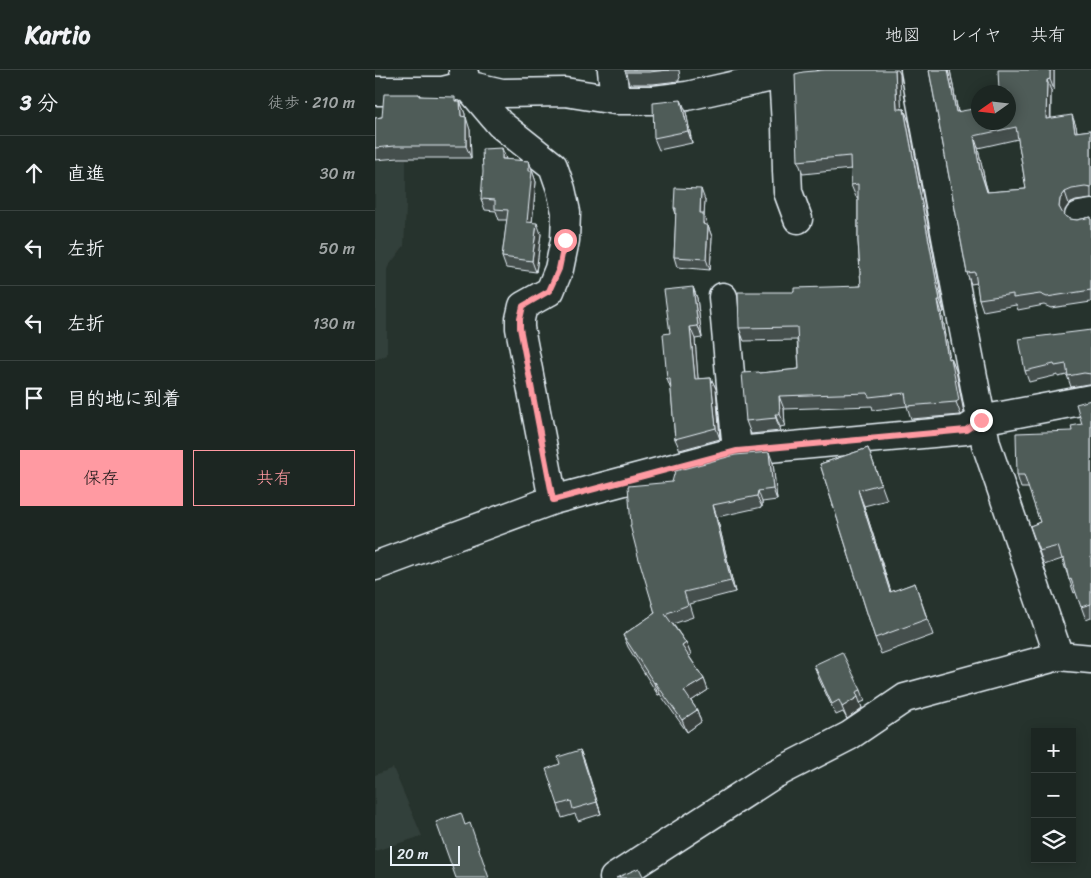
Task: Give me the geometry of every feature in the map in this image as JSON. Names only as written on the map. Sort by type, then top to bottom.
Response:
[{"type":"street","points":[[613,70],[615,100]]},
{"type":"street","points":[[915,70],[937,194],[986,444],[1059,656]]},
{"type":"street","points":[[465,77],[502,93],[565,92],[615,100],[654,100],[687,96],[793,72],[786,125],[787,170],[789,192],[798,219]]},
{"type":"street","points":[[375,91],[442,91],[465,77]]},
{"type":"street","points":[[465,77],[500,124],[553,166],[566,212],[565,240],[556,276],[549,291],[523,306],[520,319],[520,328],[553,500]]},
{"type":"street","points":[[723,297],[737,451]]},
{"type":"street","points":[[375,566],[553,500],[737,451],[966,430],[981,420],[1091,400]]},
{"type":"street","points":[[614,878],[773,775],[849,736],[905,698],[1059,656],[1091,659]]},
{"type":"shaded area","points":[[406,159],[404,246],[387,270],[387,355],[375,360],[375,161]]},
{"type":"shaded area","points":[[393,768],[422,836],[375,851],[375,775]]},
{"type":"building","points":[[625,70],[669,70],[625,72]]},
{"type":"building","points":[[825,70],[895,70],[897,109],[904,109],[940,300],[938,300],[948,359],[951,358],[959,400],[956,402],[907,406],[905,393],[869,397],[868,393],[779,396],[780,414],[775,414],[776,418],[746,421],[742,373],[799,369],[797,327],[739,328],[738,292],[794,292],[794,288],[861,286],[858,241],[858,184],[851,185],[850,156],[798,161],[795,74]]},
{"type":"building","points":[[929,70],[948,70],[956,112],[971,109],[971,130],[1002,130],[974,136],[980,170],[987,192],[1026,189],[1016,127],[1016,85],[999,85],[998,70],[1050,70],[1050,79],[1047,80],[1046,119],[1072,115],[1075,132],[1091,130],[1091,188],[1072,189],[1065,192],[1060,199],[1059,207],[1063,214],[1070,219],[1077,220],[1091,217],[1091,290],[1047,297],[1040,294],[1013,298],[1013,294],[979,299],[975,272],[967,273]]},
{"type":"building","points":[[384,94],[455,97],[455,101],[460,101],[461,116],[466,117],[466,146],[395,146],[375,148],[375,118],[382,117]]},
{"type":"building","points":[[681,100],[688,131],[654,138],[653,103]]},
{"type":"building","points":[[502,148],[502,159],[529,161],[529,171],[532,171],[527,222],[537,223],[532,261],[502,257],[508,210],[495,209],[495,200],[481,199],[482,149]]},
{"type":"building","points":[[675,188],[701,189],[700,213],[703,213],[703,224],[708,226],[706,259],[674,257]]},
{"type":"building","points":[[693,287],[698,326],[690,327],[695,379],[711,378],[716,428],[675,439],[670,379],[667,379],[663,334],[670,333],[664,290]]},
{"type":"building","points":[[1091,330],[1091,374],[1084,373],[1068,376],[1066,364],[1055,366],[1054,364],[1025,371],[1019,339]]},
{"type":"building","points":[[1091,400],[1091,604],[1081,607],[1071,579],[1069,580],[1064,558],[1062,559],[1058,546],[1039,551],[1030,526],[1040,522],[1024,475],[1017,475],[1016,433],[1072,431],[1071,426],[1082,424],[1076,404]]},
{"type":"building","points":[[868,448],[881,484],[858,490],[890,592],[915,583],[927,619],[875,638],[820,464]]},
{"type":"building","points":[[769,452],[773,489],[758,491],[757,496],[713,505],[731,581],[684,592],[688,605],[665,614],[686,643],[682,646],[704,679],[684,691],[697,710],[682,720],[654,683],[623,635],[655,613],[630,525],[628,486],[672,482],[675,471],[735,455]]},
{"type":"building","points":[[842,652],[861,690],[856,692],[858,697],[842,707],[839,700],[832,704],[814,665]]},
{"type":"building","points":[[580,750],[597,802],[573,809],[571,801],[558,805],[546,769],[560,764],[558,757]]},
{"type":"building","points":[[461,813],[465,825],[470,823],[489,878],[456,878],[436,822]]},
{"type":"building","points":[[639,868],[644,878],[616,878]]},
{"type":"route","points":[[565,240],[559,269],[549,291],[523,306],[520,319],[520,328],[553,500],[737,451],[966,430],[981,420]]}]
